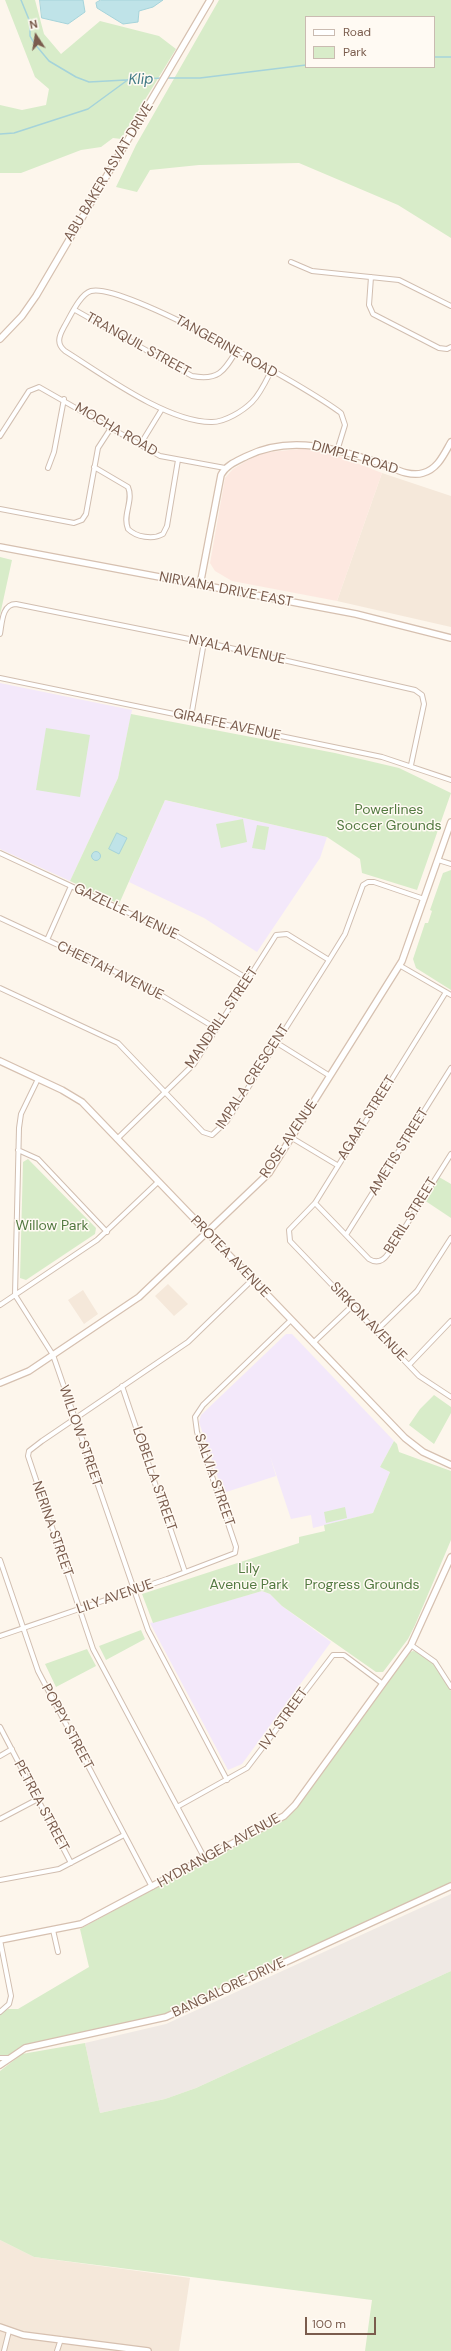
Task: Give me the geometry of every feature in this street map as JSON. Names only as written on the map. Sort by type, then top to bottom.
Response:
[{"type":"street","name":"ABU BAKER ASVAT DRIVE","points":[[0,339],[22,316],[36,296],[210,0]]},
{"type":"street","points":[[291,262],[312,271],[399,280],[451,306]]},
{"type":"street","points":[[371,277],[369,305],[373,314],[439,348],[447,349],[451,347]]},
{"type":"street","name":"TANGERINE ROAD","points":[[75,310],[86,293],[95,290],[107,292],[171,316],[237,350],[341,413],[345,425],[337,451]]},
{"type":"street","points":[[75,310],[59,337],[61,348],[162,409],[189,419],[202,422],[218,421],[253,402],[271,371]]},
{"type":"street","name":"TRANQUIL STREET","points":[[75,310],[192,376],[208,378],[221,373],[237,350]]},
{"type":"street","name":"MOCHA ROAD","points":[[0,436],[29,391],[35,387],[44,388],[160,456],[225,468]]},
{"type":"street","points":[[48,468],[54,452],[64,399]]},
{"type":"street","points":[[140,445],[162,409]]},
{"type":"street","points":[[0,509],[78,522],[86,514],[94,467],[100,443],[111,428]]},
{"type":"street","name":"DIMPLE ROAD","points":[[225,468],[257,451],[274,447],[305,444],[337,451],[408,473],[419,474],[435,467],[451,442]]},
{"type":"street","points":[[94,467],[128,487],[130,494],[126,520],[128,529],[133,534],[154,537],[163,534],[167,526],[178,460]]},
{"type":"street","points":[[200,585],[220,478],[225,468]]},
{"type":"street","name":"NIRVANA DRIVE EAST","points":[[0,547],[356,614],[451,638]]},
{"type":"street","name":"NYALA AVENUE","points":[[0,634],[5,611],[10,605],[16,604],[204,642],[419,692],[424,704],[411,765]]},
{"type":"street","points":[[191,717],[204,642]]},
{"type":"street","name":"GIRAFFE AVENUE","points":[[0,678],[382,757],[411,765],[451,780]]},
{"type":"street","name":"ROSE AVENUE","points":[[0,1383],[24,1373],[139,1297],[266,1177],[400,965],[451,822]]},
{"type":"street","name":"GAZELLE AVENUE","points":[[0,853],[172,933],[248,979]]},
{"type":"street","points":[[438,860],[451,864]]},
{"type":"street","name":"IMPALA CRESCENT","points":[[0,988],[112,1039],[125,1049],[208,1136],[215,1134],[225,1125],[329,960],[345,934],[364,884],[374,882],[424,899]]},
{"type":"street","points":[[47,940],[71,886]]},
{"type":"street","name":"CHEETAH AVENUE","points":[[0,918],[146,986],[217,1029]]},
{"type":"street","name":"MANDRILL STREET","points":[[117,1140],[194,1064],[274,938],[282,933],[292,936],[329,960]]},
{"type":"street","points":[[400,965],[451,995]]},
{"type":"street","name":"AGAAT STREET","points":[[290,1241],[289,1230],[315,1203],[337,1165],[446,992]]},
{"type":"street","points":[[276,1043],[330,1076]]},
{"type":"street","name":"PROTEA AVENUE","points":[[0,1061],[79,1100],[410,1443],[423,1452],[451,1464]]},
{"type":"street","name":"AMETIS STREET","points":[[346,1235],[451,1068]]},
{"type":"street","points":[[15,1295],[18,1150],[22,1114],[38,1080]]},
{"type":"street","points":[[292,1138],[337,1165]]},
{"type":"street","points":[[18,1150],[38,1159],[107,1232]]},
{"type":"street","name":"BERIL STREET","points":[[315,1203],[372,1261],[376,1262],[383,1260],[451,1154]]},
{"type":"street","points":[[0,1305],[107,1232],[158,1182]]},
{"type":"street","points":[[376,1331],[417,1291],[451,1238]]},
{"type":"street","name":"SIRKON AVENUE","points":[[290,1241],[423,1379],[451,1397]]},
{"type":"street","name":"NERINA STREET","points":[[205,1859],[96,1654],[79,1609],[28,1456],[32,1448],[188,1342],[252,1280]]},
{"type":"street","name":"WILLOW STREET","points":[[15,1295],[53,1355],[132,1591],[152,1640],[227,1780]]},
{"type":"street","points":[[313,1343],[352,1306]]},
{"type":"street","name":"SALVIA STREET","points":[[229,1556],[235,1553],[236,1547],[197,1432],[195,1417],[203,1406],[291,1320]]},
{"type":"street","points":[[409,1364],[451,1321]]},
{"type":"street","name":"LOBELLA STREET","points":[[122,1386],[185,1572]]},
{"type":"street","name":"LILY AVENUE","points":[[0,1636],[229,1556]]},
{"type":"street","name":"HYDRANGEA AVENUE","points":[[0,1940],[81,1924],[275,1822],[289,1812],[411,1645],[451,1557]]},
{"type":"street","name":"POPPY STREET","points":[[0,1560],[23,1629],[42,1679],[152,1887]]},
{"type":"street","points":[[411,1645],[435,1662],[451,1687]]},
{"type":"street","name":"IVY STREET","points":[[177,1807],[227,1780],[251,1764],[320,1670],[333,1655],[344,1655],[383,1684]]},
{"type":"street","name":"PETREA STREET","points":[[0,1727],[71,1863]]},
{"type":"street","points":[[0,1756],[12,1749]]},
{"type":"street","points":[[0,1819],[38,1799]]},
{"type":"street","points":[[0,1880],[54,1870],[71,1863],[124,1835]]},
{"type":"street","name":"BANGALORE DRIVE","points":[[0,2065],[20,2050],[33,2046],[162,2019],[451,1886]]},
{"type":"street","points":[[53,1930],[58,1952]]},
{"type":"street","points":[[0,1940],[11,1996],[9,2004],[0,2012]]},
{"type":"street","points":[[0,2058],[8,2058]]},
{"type":"street","points":[[0,2327],[9,2331],[111,2349],[148,2351]]},
{"type":"street","points":[[4,2351],[9,2331]]},
{"type":"street","points":[[57,2351],[60,2339]]},
{"type":"shaded area","points":[[309,448],[336,455],[382,473],[337,601],[232,581],[215,571],[210,563],[225,478],[233,469],[260,453]]},
{"type":"shaded area","points":[[382,473],[451,496],[451,627],[337,601]]},
{"type":"shaded area","points":[[0,683],[132,710],[118,778],[70,881],[0,849]]},
{"type":"shaded area","points":[[165,800],[327,837],[320,858],[257,952],[204,918],[129,882]]},
{"type":"shaded area","points":[[168,1284],[188,1304],[174,1316],[155,1296]]},
{"type":"shaded area","points":[[83,1290],[98,1314],[84,1324],[68,1300]]},
{"type":"shaded area","points":[[286,1334],[292,1334],[394,1441],[380,1467],[390,1472],[373,1513],[313,1528],[311,1515],[291,1519],[270,1456],[276,1476],[223,1493],[199,1422],[201,1415]]},
{"type":"shaded area","points":[[262,1591],[270,1594],[282,1606],[331,1642],[242,1764],[228,1770],[150,1623]]},
{"type":"shaded area","points":[[451,1894],[451,1971],[196,2088],[165,2099],[100,2113],[85,2043],[166,2024]]},
{"type":"shaded area","points":[[0,2240],[34,2257],[190,2278],[179,2351],[0,2351]]},
{"type":"green space","points":[[5,0],[35,0],[44,34],[61,54],[100,21],[159,36],[176,49],[121,139],[113,138],[101,147],[81,150],[21,173],[0,173],[0,105],[22,110],[46,105],[49,89],[35,77]]},
{"type":"green space","points":[[219,0],[451,0],[451,238],[398,205],[299,163],[199,165],[150,170],[137,192],[116,187],[136,145]]},
{"type":"green space","points":[[0,557],[12,560],[0,615]]},
{"type":"green space","name":"Powerlines Soccer Grounds","points":[[131,714],[335,753],[399,768],[451,793],[417,890],[362,873],[360,859],[327,837],[165,800],[119,904],[70,881],[118,778]]},
{"type":"green space","points":[[46,728],[90,735],[80,797],[36,790]]},
{"type":"green space","points":[[243,819],[247,842],[221,848],[216,824]]},
{"type":"green space","points":[[257,825],[269,827],[265,850],[252,848]]},
{"type":"green space","points":[[451,870],[451,990],[416,968],[413,959],[425,923],[428,923],[432,911],[430,910],[443,873]]},
{"type":"green space","name":"Willow Park","points":[[28,1159],[96,1228],[95,1234],[26,1280],[20,1278],[23,1162]]},
{"type":"green space","points":[[439,1177],[451,1184],[451,1218],[424,1200]]},
{"type":"green space","points":[[434,1395],[451,1407],[451,1413],[434,1444],[409,1425],[420,1409]]},
{"type":"green space","name":"Progress Grounds","points":[[394,1441],[397,1444],[399,1452],[451,1471],[451,1540],[408,1639],[383,1672],[376,1672],[282,1606],[270,1594],[262,1591],[153,1623],[142,1594],[299,1543],[299,1537],[325,1531],[324,1525],[373,1513],[390,1472],[380,1467]]},
{"type":"green space","points":[[345,1507],[347,1518],[326,1523],[324,1512]]},
{"type":"green space","points":[[141,1630],[145,1639],[106,1660],[99,1646]]},
{"type":"green space","points":[[87,1649],[96,1666],[56,1687],[45,1664]]},
{"type":"green space","points":[[413,1651],[426,1656],[436,1666],[451,1691],[451,1883],[159,2017],[25,2045],[0,2061],[0,2014],[8,2009],[18,2009],[89,1967],[80,1929],[290,1815],[408,1653]]},
{"type":"green space","points":[[451,1971],[451,2351],[365,2351],[372,2300],[34,2257],[0,2240],[0,2071],[22,2054],[85,2043],[100,2113],[165,2099],[196,2088]]},
{"type":"water","points":[[40,0],[83,0],[85,12],[68,24],[42,18]]},
{"type":"water","points":[[101,0],[163,0],[153,7],[139,11],[138,22],[123,24],[97,8],[96,3]]},
{"type":"water","points":[[117,833],[127,838],[119,854],[109,849]]},
{"type":"water","points":[[96,851],[101,856],[96,861],[91,856]]},
{"type":"waterway","name":"Klip","points":[[21,0],[30,22],[30,36],[34,43],[49,61],[76,77],[89,82],[162,78]]},
{"type":"waterway","name":"Klip","points":[[435,57],[451,57]]},
{"type":"waterway","name":"Klip","points":[[166,78],[200,78],[305,65]]},
{"type":"waterway","points":[[0,134],[14,133],[88,109],[129,79]]},
{"type":"park label","name":"Lily Avenue Park","points":[[249,1578]]}]
